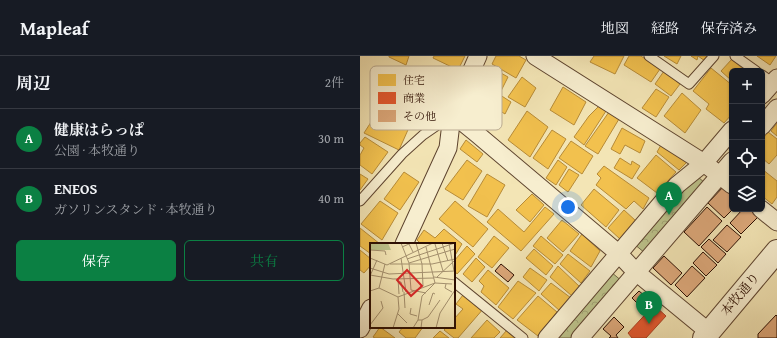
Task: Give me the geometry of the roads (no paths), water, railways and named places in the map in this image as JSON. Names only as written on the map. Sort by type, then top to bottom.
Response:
[{"type":"street","points":[[474,66],[478,56]]},
{"type":"street","points":[[535,56],[704,163],[726,180],[636,272],[580,338]]},
{"type":"street","points":[[765,89],[771,78]]},
{"type":"street","points":[[765,122],[777,108]]},
{"type":"street","points":[[405,243],[448,148],[450,130]]},
{"type":"street","points":[[472,130],[618,254],[636,272],[710,336]]},
{"type":"street","points":[[547,338],[677,184],[704,163],[729,134]]},
{"type":"street","points":[[765,212],[777,222]]},
{"type":"street","name":"本牧通り","points":[[710,336],[777,251]]},
{"type":"street","points":[[360,329],[370,310]]},
{"type":"lane","points":[[649,56],[689,84],[714,56]]},
{"type":"lane","points":[[735,56],[752,68]]},
{"type":"lane","points":[[360,201],[402,154],[430,130]]},
{"type":"lane","points":[[455,283],[524,338]]},
{"type":"place","name":"健康はらっぱ","points":[[669,215]]},
{"type":"place","name":"ENEOS","points":[[649,324]]}]
